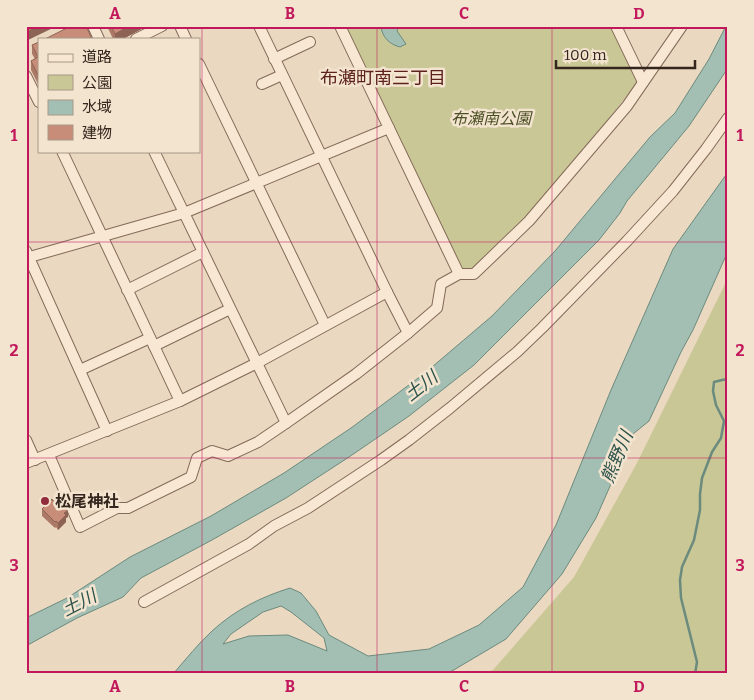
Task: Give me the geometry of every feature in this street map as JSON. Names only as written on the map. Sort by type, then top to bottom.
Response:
[{"type":"street","points":[[93,26],[99,38]]},
{"type":"street","points":[[138,38],[162,26]]},
{"type":"street","points":[[180,26],[186,38]]},
{"type":"street","points":[[259,26],[408,334]]},
{"type":"street","points":[[340,26],[459,274]]},
{"type":"street","points":[[616,26],[643,82]]},
{"type":"street","points":[[49,455],[80,527],[117,508],[128,508],[191,477],[197,458],[212,451],[228,456],[258,442],[356,374],[408,334],[437,308],[441,284],[459,274],[474,274],[518,228],[529,222],[561,179],[604,128],[627,106],[682,26]]},
{"type":"street","points":[[274,59],[310,42]]},
{"type":"street","points":[[200,66],[325,325]]},
{"type":"street","points":[[262,84],[282,75]]},
{"type":"street","points":[[27,80],[38,100]]},
{"type":"street","points":[[144,602],[249,544],[274,526],[308,508],[388,455],[450,408],[517,352],[627,241],[673,191],[728,118]]},
{"type":"street","points":[[107,431],[27,256],[184,213],[389,128]]},
{"type":"street","points":[[62,152],[180,401]]},
{"type":"street","points":[[154,152],[286,423]]},
{"type":"street","points":[[127,290],[203,252]]},
{"type":"street","points":[[26,440],[30,462],[49,455],[180,401],[257,364],[387,292]]},
{"type":"street","points":[[80,370],[230,309]]},
{"type":"green space","name":"布瀬南公園","points":[[345,26],[611,26],[638,82],[559,180],[511,233],[473,271],[465,271],[460,268]]},
{"type":"green space","points":[[728,278],[728,674],[482,674],[493,670],[574,577],[637,463]]},
{"type":"water","points":[[381,26],[399,26],[397,31],[406,44],[400,47],[389,42],[383,34]]},
{"type":"water","name":"土川","points":[[726,26],[728,26],[728,68],[689,126],[627,201],[599,240],[474,365],[409,416],[286,498],[141,578],[123,597],[77,618],[26,646],[26,618],[67,598],[130,557],[211,516],[284,473],[351,428],[425,373],[492,316],[555,251],[650,137],[675,113],[709,59]]},
{"type":"water","name":"熊野川","points":[[728,172],[728,251],[693,330],[649,421],[633,434],[596,518],[562,574],[506,639],[447,674],[173,674],[221,623],[259,600],[290,588],[301,593],[316,611],[329,635],[368,656],[429,649],[479,625],[523,587],[556,525],[611,390],[673,249]],"holes":[[[281,606],[324,638],[327,651],[288,635],[249,636],[223,644],[231,634],[263,612]]]},
{"type":"building","points":[[26,26],[39,26],[26,32]]},
{"type":"building","points":[[71,26],[86,26],[92,38],[47,38]]},
{"type":"building","points":[[111,26],[129,26],[115,34]]},
{"type":"building","points":[[38,42],[38,57],[32,45]]},
{"type":"building","points":[[38,57],[38,75],[31,61]]},
{"type":"building","points":[[52,499],[68,510],[58,523],[42,509]]},
{"type":"waterway","points":[[695,674],[697,662],[681,598],[680,580],[682,567],[694,540],[700,510],[702,478],[712,452],[721,438],[724,421],[716,405],[713,391],[714,382],[728,379]]},
{"type":"place","name":"松尾神社","points":[[45,501]]},
{"type":"district","name":"布瀬町南三丁目","points":[[383,78]]}]
